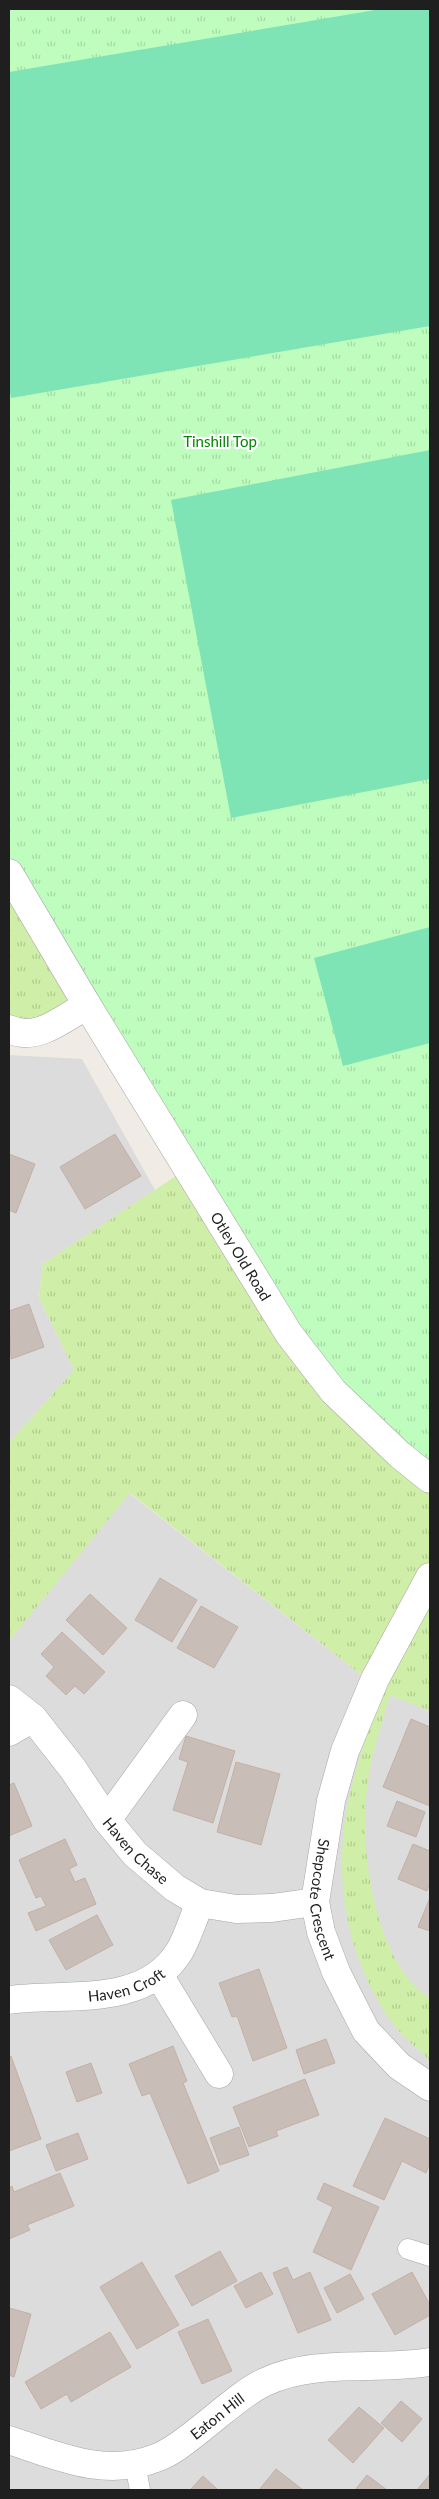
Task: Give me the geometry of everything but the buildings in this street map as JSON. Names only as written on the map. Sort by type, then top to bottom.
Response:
[{"type":"street","name":"Otley Old Road","points":[[9,873],[87,1005],[289,1334],[333,1391],[400,1455],[430,1479]]},
{"type":"street","points":[[9,1029],[29,1034],[44,1030],[87,1005]]},
{"type":"street","name":"Shepcote Crescent","points":[[430,1577],[375,1678],[344,1751],[331,1802],[315,1902],[321,1932],[336,1972],[366,2031],[399,2066],[430,2087]]},
{"type":"street","name":"Haven Chase","points":[[9,1699],[33,1718],[73,1769],[107,1820],[135,1854],[175,1888],[200,1903],[236,1908],[272,1908],[315,1902]]},
{"type":"street","points":[[107,1820],[183,1715]]},
{"type":"street","points":[[9,1732],[33,1718]]},
{"type":"street","name":"Haven Croft","points":[[9,2000],[31,1997],[102,1995],[126,1991],[159,1975],[179,1952],[200,1903]]},
{"type":"street","points":[[159,1975],[219,2074]]},
{"type":"street","name":"Eaton Hill","points":[[9,2440],[78,2464],[104,2467],[138,2477],[156,2458],[180,2444],[264,2382],[299,2371],[430,2362]]},
{"type":"lane","points":[[408,2249],[430,2256]]},
{"type":"shaded area","points":[[9,1055],[82,1059],[155,1190],[43,1264],[39,1298],[74,1370],[9,1443]]},
{"type":"shaded area","points":[[129,1493],[383,1692],[430,1711],[430,2490],[9,2490],[9,1641]]},
{"type":"green space","name":"Tinshill Top","points":[[9,9],[430,9],[430,1479],[333,1391],[9,873]]},
{"type":"green space","points":[[381,9],[430,9],[430,326],[11,398],[9,386],[9,72]]},
{"type":"green space","points":[[430,450],[430,779],[231,818],[171,500]]},
{"type":"green space","points":[[9,873],[87,1005],[9,1029]]},
{"type":"green space","points":[[430,927],[430,1043],[343,1066],[314,958]]},
{"type":"green space","points":[[188,1168],[430,1479],[430,1711],[390,1695],[367,1787],[365,1840],[372,1891],[388,1942],[399,1965],[413,1984],[430,1998],[430,2061],[397,2029],[378,2000],[355,1948],[348,1921],[344,1893],[342,1865],[347,1808],[367,1735],[383,1692],[130,1493],[9,1641],[9,1443],[74,1370],[39,1298],[43,1264]]}]
